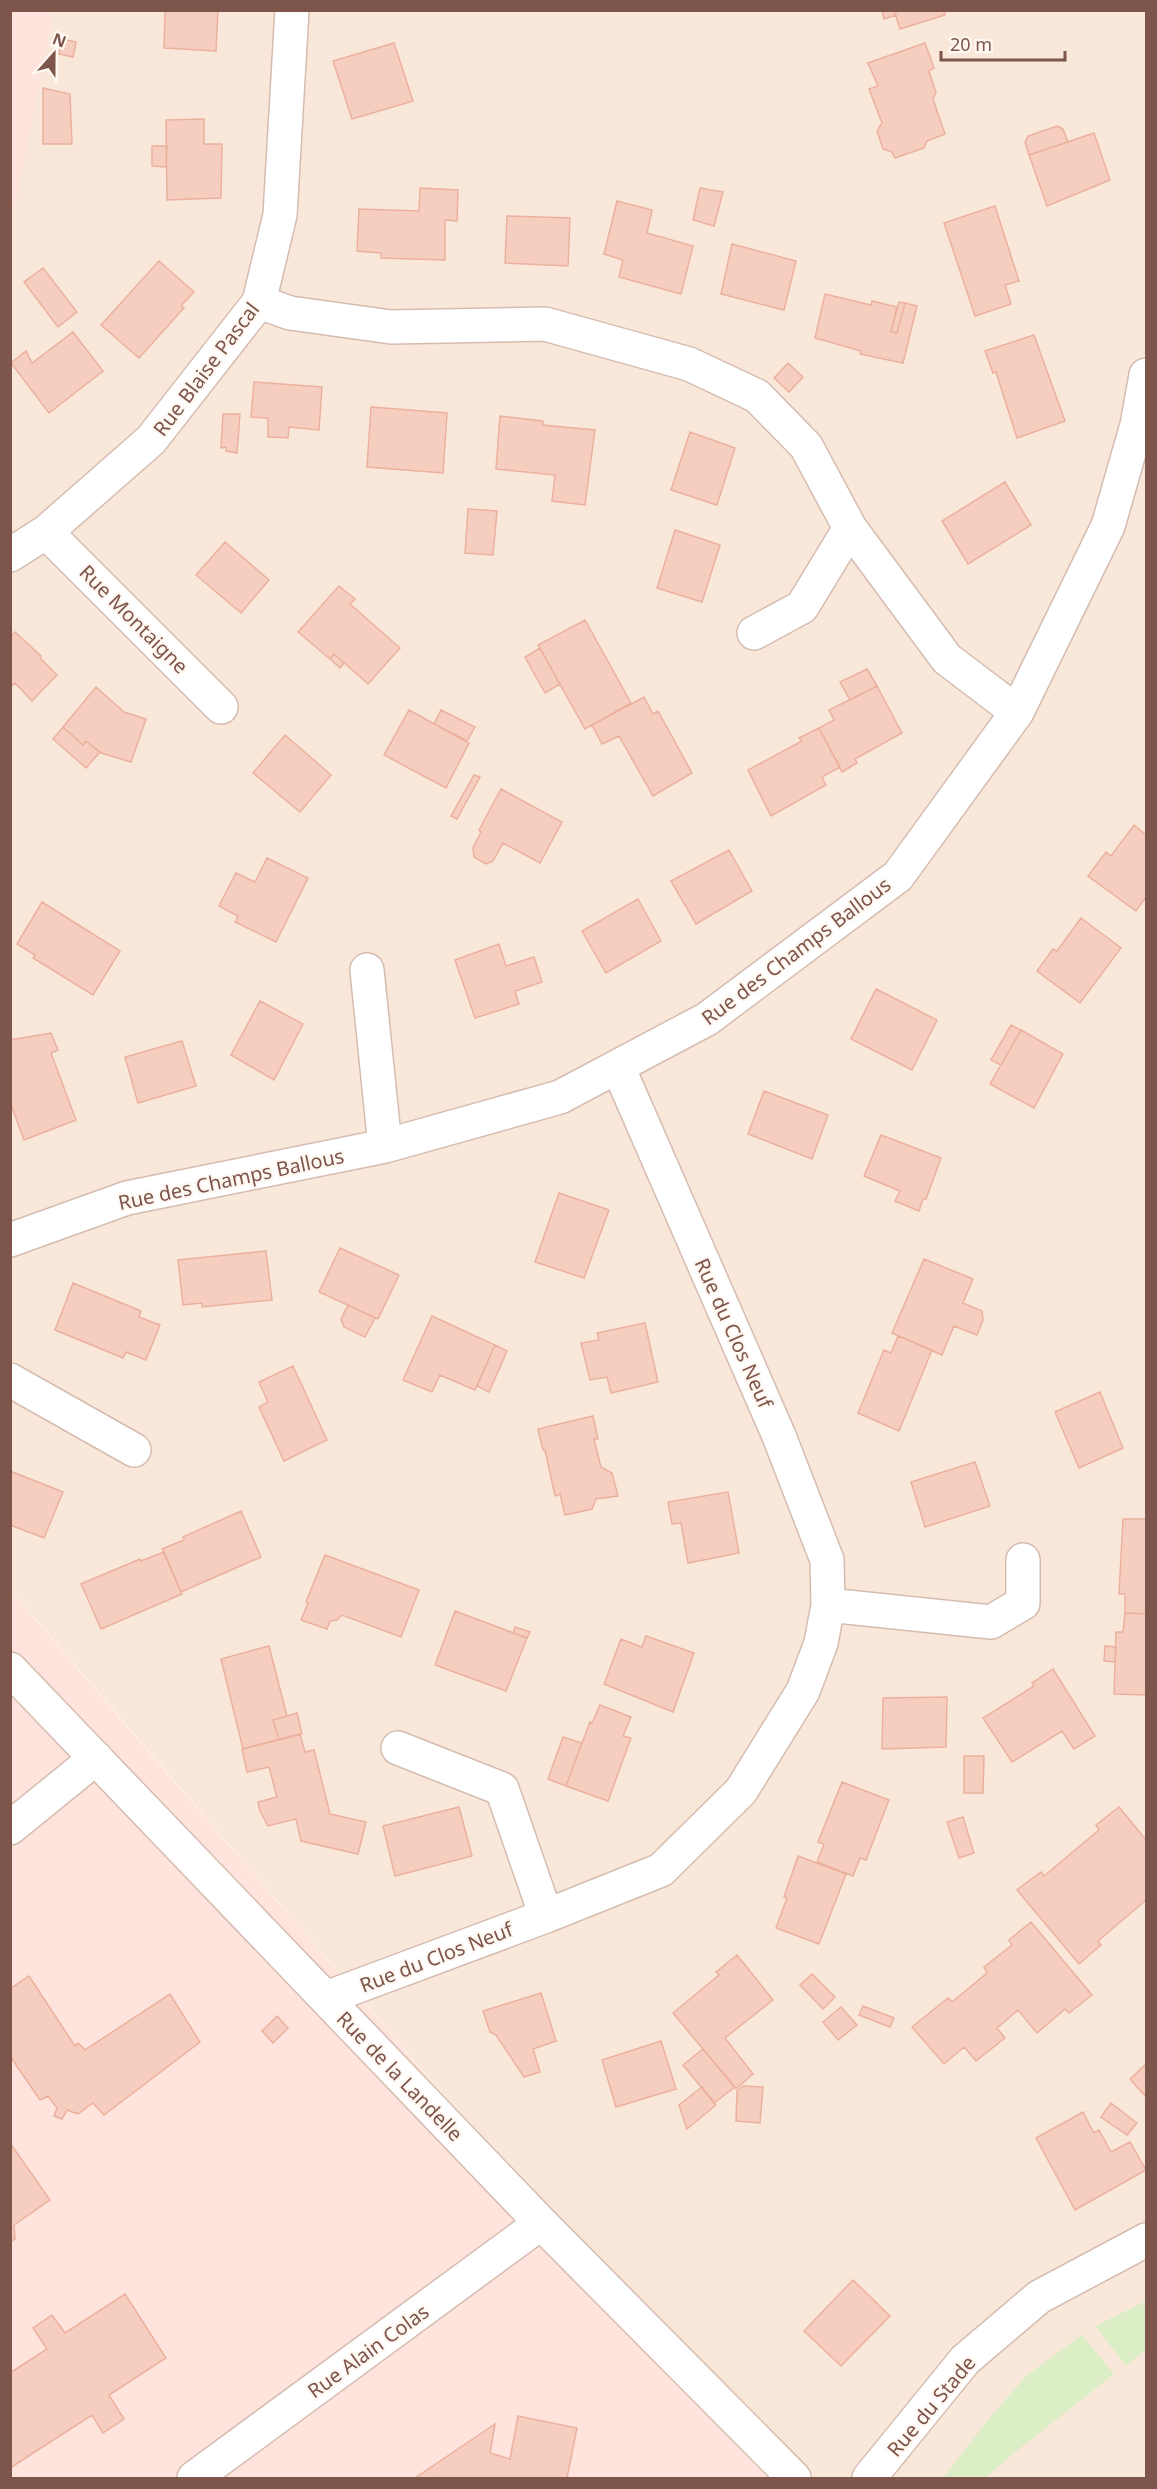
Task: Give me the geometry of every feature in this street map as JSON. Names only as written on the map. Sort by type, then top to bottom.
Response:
[{"type":"street","name":"Rue Blaise Pascal","points":[[10,555],[46,532],[151,440],[259,302],[280,215],[292,10]]},
{"type":"street","points":[[259,302],[290,313],[390,327],[545,324],[689,364],[757,396],[806,446],[850,528],[946,660],[1017,712]]},
{"type":"street","name":"Rue des Champs Ballous","points":[[10,1240],[127,1198],[385,1146],[560,1097],[707,1019],[898,876],[1017,712],[1108,526],[1142,426],[1146,375]]},
{"type":"street","points":[[754,633],[802,607],[850,528]]},
{"type":"street","name":"Rue Montaigne","points":[[46,532],[221,707]]},
{"type":"street","points":[[367,970],[385,1146]]},
{"type":"street","name":"Rue du Clos Neuf","points":[[326,1998],[546,1916],[661,1869],[741,1791],[803,1691],[821,1644],[828,1605],[826,1560],[783,1446],[618,1067]]},
{"type":"street","points":[[10,1380],[134,1450]]},
{"type":"street","points":[[828,1605],[991,1622],[1023,1604],[1023,1560]]},
{"type":"street","name":"Rue de la Landelle","points":[[10,1670],[541,2223],[794,2478]]},
{"type":"street","points":[[398,1748],[502,1789],[546,1916]]},
{"type":"street","points":[[10,1828],[96,1758]]},
{"type":"street","name":"Rue Alain Colas","points":[[194,2478],[541,2223]]},
{"type":"street","name":"Rue du Stade","points":[[869,2478],[965,2360],[1022,2311],[1039,2297],[1146,2240]]},
{"type":"shaded area","points":[[10,11],[54,11],[11,223]]},
{"type":"shaded area","points":[[54,11],[1146,11],[1146,2478],[772,2478],[11,1590],[10,223]]},
{"type":"shaded area","points":[[10,1590],[146,1749],[772,2478],[11,2478]]},
{"type":"green space","points":[[1146,2301],[1146,2349],[1126,2366],[1095,2326]]},
{"type":"green space","points":[[1082,2335],[1114,2374],[985,2478],[943,2478],[987,2421],[1026,2376]]},
{"type":"building","points":[[165,10],[218,10],[216,51],[164,48]]},
{"type":"building","points":[[882,10],[894,10],[896,15],[884,19]]},
{"type":"building","points":[[894,10],[946,10],[945,15],[900,29]]},
{"type":"building","points":[[62,39],[76,42],[73,57],[59,54]]},
{"type":"building","points":[[394,43],[413,101],[352,119],[333,61]]},
{"type":"building","points":[[925,43],[934,68],[929,71],[936,93],[933,99],[945,134],[927,141],[924,148],[895,158],[892,152],[883,149],[877,131],[882,123],[869,89],[878,86],[868,63]]},
{"type":"building","points":[[43,88],[70,94],[72,144],[43,144]]},
{"type":"building","points":[[204,119],[204,144],[222,144],[221,198],[167,200],[166,120]]},
{"type":"building","points":[[1057,126],[1063,129],[1068,142],[1029,155],[1025,142],[1028,136]]},
{"type":"building","points":[[1094,133],[1110,180],[1047,206],[1029,155]]},
{"type":"building","points":[[152,146],[167,146],[166,167],[152,166]]},
{"type":"building","points":[[420,188],[458,190],[457,221],[445,220],[445,260],[381,258],[381,253],[357,251],[359,209],[419,211]]},
{"type":"building","points":[[700,188],[723,192],[714,226],[693,220]]},
{"type":"building","points":[[617,201],[652,210],[647,233],[693,246],[681,294],[619,277],[623,260],[604,254]]},
{"type":"building","points":[[995,206],[1019,281],[1005,285],[1011,304],[975,316],[944,223]]},
{"type":"building","points":[[507,216],[570,218],[568,266],[505,263]]},
{"type":"building","points":[[732,244],[796,261],[784,310],[721,294]]},
{"type":"building","points":[[159,261],[194,292],[181,306],[184,308],[139,358],[101,325]]},
{"type":"building","points":[[43,268],[77,312],[58,327],[24,282]]},
{"type":"building","points":[[825,294],[871,305],[872,301],[897,307],[891,332],[897,333],[905,303],[917,306],[903,363],[860,354],[861,351],[815,338]]},
{"type":"building","points":[[899,302],[905,303],[897,333],[891,332]]},
{"type":"building","points":[[73,332],[103,371],[49,413],[11,363],[26,351],[32,363]]},
{"type":"building","points":[[1034,335],[1065,421],[1017,438],[996,372],[993,373],[985,351]]},
{"type":"building","points":[[788,363],[803,377],[789,392],[774,378]]},
{"type":"building","points":[[254,382],[322,387],[319,430],[289,427],[288,438],[268,437],[268,418],[251,417]]},
{"type":"building","points":[[371,407],[447,413],[443,473],[367,467]]},
{"type":"building","points":[[223,414],[240,414],[237,453],[226,451],[226,447],[221,448]]},
{"type":"building","points":[[500,416],[543,421],[543,425],[595,430],[585,505],[552,501],[555,475],[496,469]]},
{"type":"building","points":[[690,432],[735,448],[717,505],[671,490]]},
{"type":"building","points":[[1005,482],[1031,525],[968,564],[942,521]]},
{"type":"building","points":[[468,509],[497,511],[493,555],[465,553]]},
{"type":"building","points":[[675,530],[720,545],[702,602],[657,588]]},
{"type":"building","points":[[225,542],[269,580],[241,613],[196,575]]},
{"type":"building","points":[[339,586],[355,599],[350,604],[400,648],[368,684],[334,654],[330,659],[298,632]]},
{"type":"building","points":[[585,620],[631,703],[585,729],[538,645]]},
{"type":"building","points":[[15,632],[41,656],[40,658],[57,675],[32,701],[15,683],[10,688],[10,637]]},
{"type":"building","points":[[540,648],[560,684],[545,693],[525,657]]},
{"type":"building","points":[[334,654],[344,663],[340,668],[330,659]]},
{"type":"building","points":[[867,669],[877,686],[850,700],[840,682]]},
{"type":"building","points":[[877,686],[902,733],[855,759],[857,763],[842,772],[819,728],[834,720],[829,710]]},
{"type":"building","points":[[96,687],[124,712],[146,719],[131,762],[101,753],[86,741],[83,745],[63,727]]},
{"type":"building","points":[[644,697],[653,714],[658,711],[692,773],[653,796],[619,736],[602,744],[592,725]]},
{"type":"building","points":[[409,710],[469,743],[446,788],[384,755]]},
{"type":"building","points":[[441,710],[475,727],[467,741],[434,724]]},
{"type":"building","points":[[63,727],[83,745],[86,741],[100,752],[86,768],[53,739]]},
{"type":"building","points":[[819,728],[840,767],[822,777],[826,785],[771,816],[748,770],[802,741],[799,738]]},
{"type":"building","points":[[285,735],[331,775],[300,812],[253,773]]},
{"type":"building","points":[[474,775],[480,777],[457,819],[451,816]]},
{"type":"building","points":[[501,789],[562,822],[540,863],[503,843],[493,861],[486,864],[474,857],[473,848],[481,832],[479,830]]},
{"type":"building","points":[[1134,825],[1146,835],[1146,897],[1136,911],[1088,876],[1106,852],[1111,856]]},
{"type":"building","points":[[729,850],[752,891],[696,924],[671,881]]},
{"type":"building","points":[[267,858],[308,878],[276,942],[235,922],[238,916],[219,906],[236,873],[255,882]]},
{"type":"building","points":[[638,899],[661,941],[606,973],[582,931]]},
{"type":"building","points":[[42,902],[120,951],[93,995],[33,958],[35,955],[17,944]]},
{"type":"building","points":[[1081,918],[1121,948],[1080,1003],[1037,971],[1053,949],[1057,951]]},
{"type":"building","points":[[499,944],[506,966],[534,957],[542,982],[515,991],[519,1004],[475,1018],[455,960]]},
{"type":"building","points":[[876,989],[937,1020],[912,1070],[851,1039]]},
{"type":"building","points":[[260,1001],[303,1024],[274,1080],[231,1055]]},
{"type":"building","points":[[1011,1025],[1021,1030],[1001,1065],[991,1060]]},
{"type":"building","points":[[1021,1030],[1063,1054],[1034,1108],[990,1084]]},
{"type":"building","points":[[51,1033],[58,1050],[51,1053],[76,1120],[24,1140],[10,1102],[10,1040]]},
{"type":"building","points":[[182,1041],[196,1086],[138,1103],[125,1057]]},
{"type":"building","points":[[764,1091],[828,1115],[812,1159],[748,1134]]},
{"type":"building","points":[[881,1135],[941,1158],[926,1199],[923,1199],[919,1211],[895,1201],[900,1191],[864,1176]]},
{"type":"building","points":[[559,1193],[609,1210],[584,1278],[535,1262]]},
{"type":"building","points":[[340,1248],[399,1275],[378,1319],[319,1292]]},
{"type":"building","points":[[266,1251],[272,1300],[202,1307],[202,1303],[183,1305],[178,1260]]},
{"type":"building","points":[[924,1259],[973,1279],[963,1303],[982,1311],[983,1320],[977,1335],[954,1326],[942,1355],[892,1333]]},
{"type":"building","points":[[73,1283],[141,1311],[139,1317],[160,1325],[146,1360],[126,1352],[123,1358],[55,1330]]},
{"type":"building","points":[[348,1305],[375,1318],[365,1337],[344,1327],[341,1319]]},
{"type":"building","points":[[432,1316],[495,1345],[475,1390],[440,1375],[432,1392],[403,1380]]},
{"type":"building","points":[[645,1323],[658,1382],[611,1393],[607,1377],[590,1380],[581,1343],[599,1340],[597,1333]]},
{"type":"building","points":[[898,1336],[932,1350],[899,1431],[858,1413],[884,1350],[891,1353]]},
{"type":"building","points":[[495,1345],[507,1351],[489,1392],[477,1386]]},
{"type":"building","points":[[293,1366],[327,1440],[284,1461],[259,1407],[268,1402],[259,1382]]},
{"type":"building","points":[[1100,1392],[1123,1448],[1079,1468],[1055,1412]]},
{"type":"building","points":[[593,1416],[598,1439],[594,1439],[601,1467],[612,1473],[618,1496],[596,1499],[592,1509],[565,1515],[560,1494],[555,1496],[538,1429]]},
{"type":"building","points":[[975,1462],[990,1506],[925,1527],[911,1482]]},
{"type":"building","points":[[10,1471],[63,1492],[44,1538],[10,1525]]},
{"type":"building","points":[[728,1492],[739,1553],[688,1563],[681,1523],[672,1524],[668,1502]]},
{"type":"building","points":[[241,1511],[261,1557],[181,1592],[162,1549]]},
{"type":"building","points":[[1123,1519],[1146,1519],[1146,1614],[1125,1613],[1125,1594],[1119,1594]]},
{"type":"building","points":[[164,1552],[182,1594],[101,1629],[81,1584],[140,1559],[141,1561]]},
{"type":"building","points":[[325,1555],[419,1590],[401,1637],[342,1615],[337,1620],[330,1621],[327,1629],[301,1620]]},
{"type":"building","points":[[455,1611],[527,1638],[506,1691],[435,1665]]},
{"type":"building","points":[[1125,1613],[1146,1614],[1146,1695],[1114,1694],[1116,1632],[1123,1632]]},
{"type":"building","points":[[515,1627],[530,1632],[527,1638],[513,1633]]},
{"type":"building","points":[[646,1636],[694,1653],[673,1712],[604,1684],[621,1639],[642,1647]]},
{"type":"building","points":[[269,1646],[287,1716],[273,1720],[279,1740],[243,1749],[221,1659]]},
{"type":"building","points":[[1105,1646],[1116,1647],[1115,1662],[1104,1661]]},
{"type":"building","points":[[1053,1669],[1095,1736],[1074,1749],[1062,1731],[1012,1762],[983,1718],[1034,1686],[1032,1683]]},
{"type":"building","points":[[947,1697],[946,1747],[882,1749],[883,1698]]},
{"type":"building","points":[[600,1705],[631,1717],[623,1736],[631,1738],[608,1801],[566,1786],[590,1722],[592,1723]]},
{"type":"building","points":[[297,1713],[302,1734],[279,1740],[273,1720]]},
{"type":"building","points":[[300,1734],[305,1752],[314,1750],[330,1814],[366,1822],[358,1854],[301,1841],[296,1819],[268,1826],[260,1811],[258,1802],[277,1797],[269,1767],[247,1772],[242,1749]]},
{"type":"building","points":[[563,1737],[582,1743],[566,1786],[548,1779]]},
{"type":"building","points":[[964,1756],[984,1756],[983,1793],[964,1793]]},
{"type":"building","points":[[842,1782],[889,1800],[866,1860],[860,1858],[853,1876],[817,1862],[824,1844],[818,1842]]},
{"type":"building","points":[[459,1807],[472,1856],[395,1876],[383,1826]]},
{"type":"building","points":[[1119,1807],[1146,1840],[1146,1900],[1098,1941],[1101,1945],[1079,1964],[1017,1890],[1041,1872],[1044,1876],[1099,1830],[1096,1825]]},
{"type":"building","points":[[963,1817],[974,1853],[959,1858],[947,1822]]},
{"type":"building","points":[[798,1856],[846,1874],[819,1944],[776,1928]]},
{"type":"building","points":[[1031,1922],[1092,1995],[1069,2013],[1065,2009],[1037,2033],[1018,2010],[997,2028],[1005,2038],[976,2061],[964,2047],[944,2064],[912,2027],[948,1998],[952,2002],[987,1973],[984,1967],[1012,1945],[1009,1940]]},
{"type":"building","points":[[737,1955],[773,2000],[725,2038],[753,2074],[736,2089],[673,2013],[719,1975],[716,1972]]},
{"type":"building","points":[[812,1974],[835,1997],[823,2009],[800,1985]]},
{"type":"building","points":[[29,1976],[75,2046],[78,2043],[85,2050],[170,1994],[200,2042],[104,2115],[93,2103],[78,2114],[67,2110],[62,2119],[54,2116],[57,2108],[48,2096],[40,2100],[10,2056],[10,1989]]},
{"type":"building","points":[[541,1993],[556,2041],[533,2049],[540,2072],[524,2077],[496,2035],[490,2032],[483,2011]]},
{"type":"building","points":[[863,2006],[894,2018],[890,2027],[859,2015]]},
{"type":"building","points":[[841,2007],[857,2025],[838,2040],[823,2022]]},
{"type":"building","points":[[277,2016],[288,2028],[273,2043],[262,2031]]},
{"type":"building","points":[[661,2041],[676,2089],[616,2107],[602,2060]]},
{"type":"building","points":[[703,2049],[735,2087],[714,2103],[683,2065]]},
{"type":"building","points":[[1146,2064],[1146,2097],[1130,2079]]},
{"type":"building","points":[[743,2086],[763,2087],[760,2123],[736,2121],[737,2091]]},
{"type":"building","points":[[702,2087],[716,2105],[687,2129],[679,2105]]},
{"type":"building","points":[[1111,2103],[1137,2123],[1127,2135],[1101,2117]]},
{"type":"building","points":[[1083,2112],[1094,2133],[1099,2130],[1111,2152],[1130,2142],[1146,2170],[1075,2210],[1036,2138]]},
{"type":"building","points":[[10,2143],[50,2200],[14,2225],[15,2239],[10,2242]]},
{"type":"building","points":[[853,2280],[890,2316],[841,2366],[804,2331]]},
{"type":"building","points":[[125,2294],[166,2358],[109,2395],[124,2419],[103,2433],[92,2415],[10,2468],[10,2373],[47,2349],[33,2328],[52,2315],[65,2333]]},
{"type":"building","points":[[518,2416],[577,2428],[567,2478],[415,2478],[495,2424],[490,2453],[510,2459]]}]
